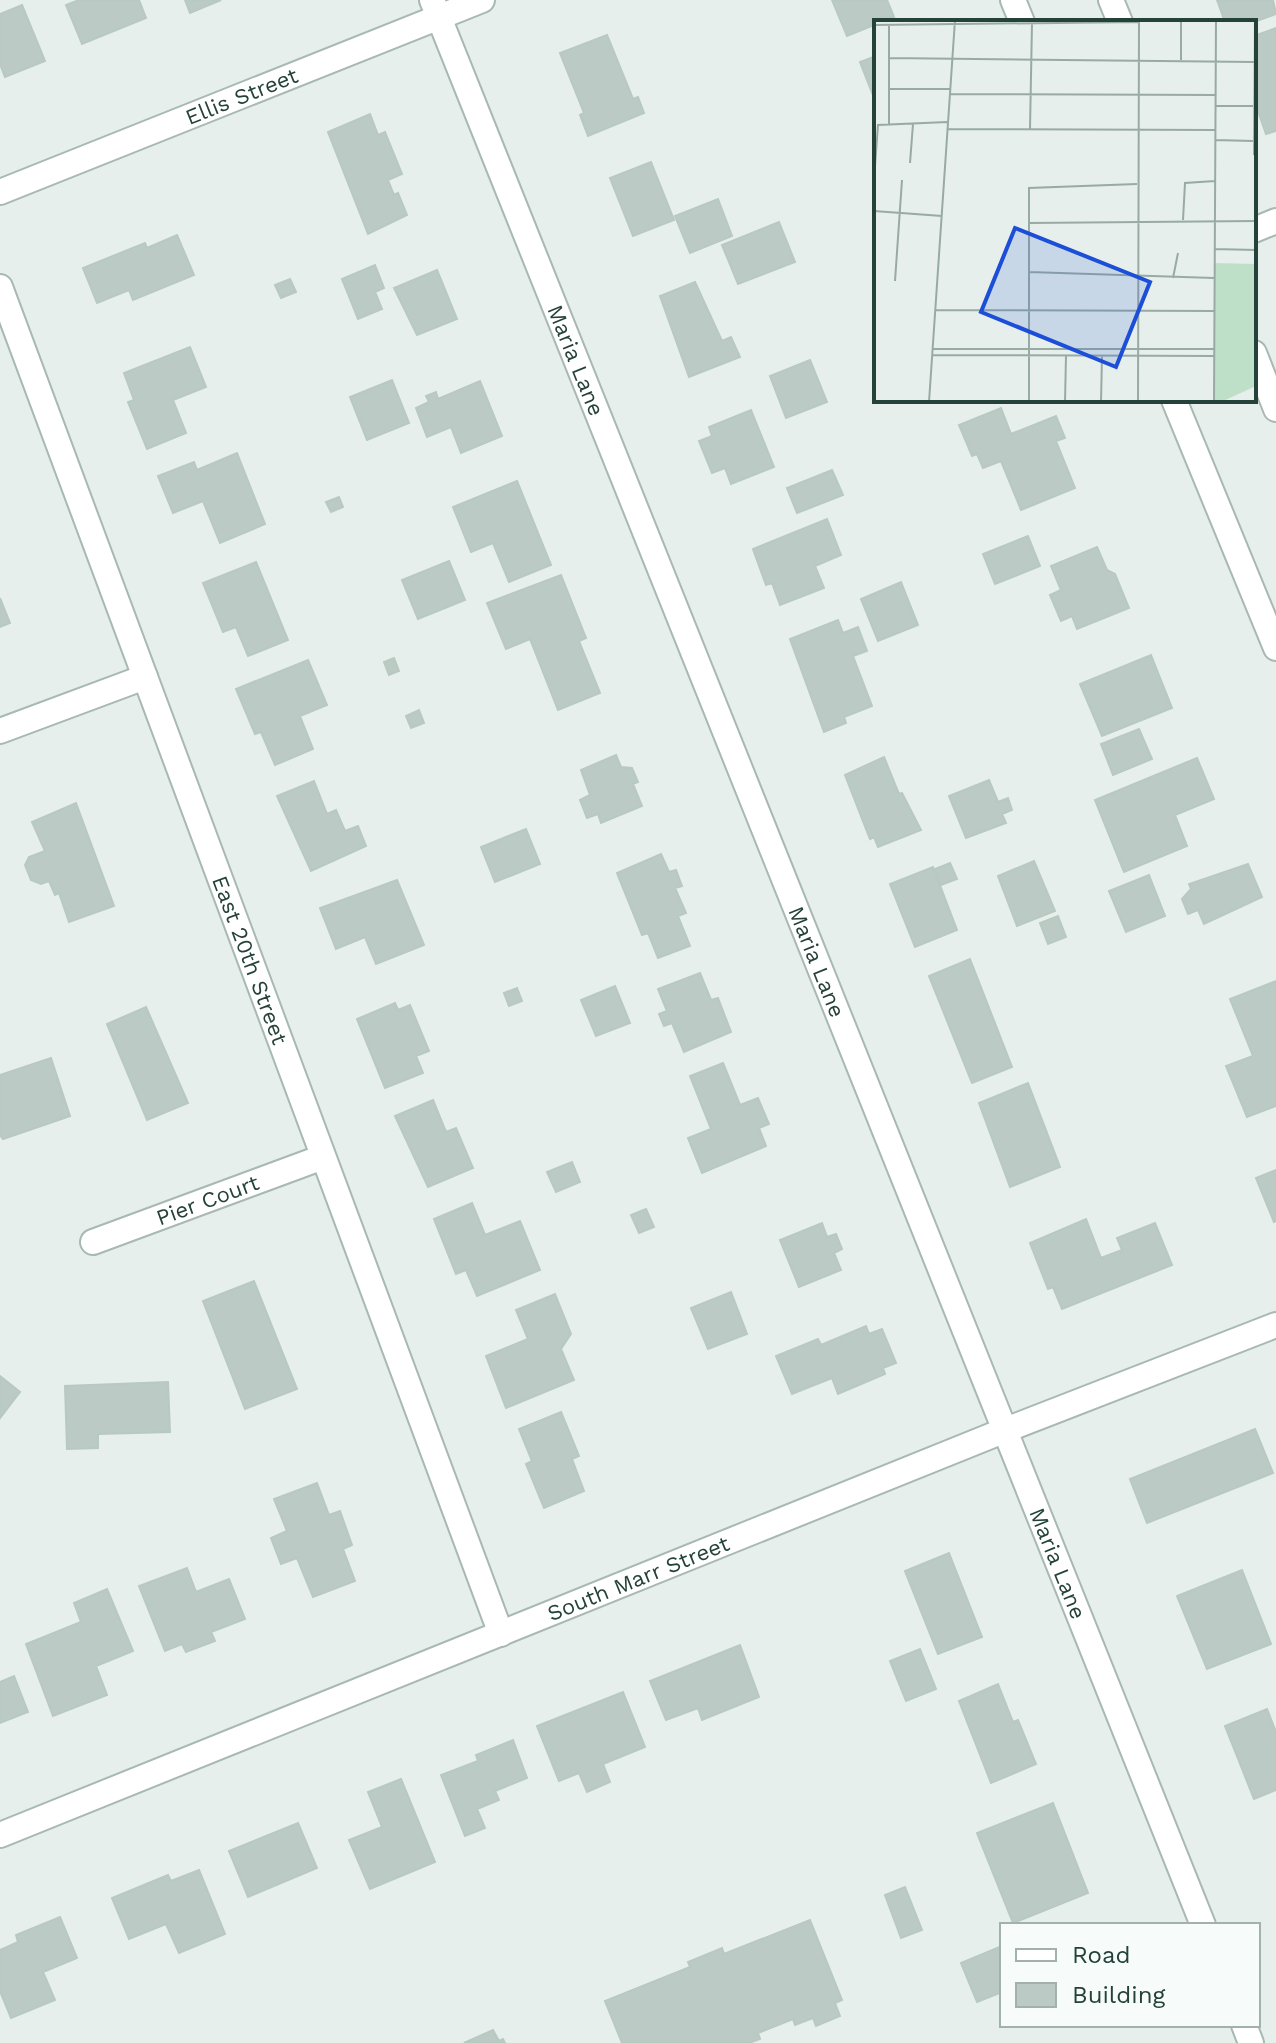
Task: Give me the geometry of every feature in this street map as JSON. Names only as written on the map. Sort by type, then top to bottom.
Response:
[{"type":"street","name":"Ellis Street","points":[[0,192],[436,9],[482,0]]},
{"type":"street","points":[[1013,0],[1021,20]]},
{"type":"street","points":[[1111,0],[1119,20]]},
{"type":"street","name":"Maria Lane","points":[[436,9],[1202,1923]]},
{"type":"street","points":[[1256,229],[1276,221]]},
{"type":"street","name":"East 20th Street","points":[[0,287],[501,1634]]},
{"type":"street","points":[[1256,358],[1276,409]]},
{"type":"street","points":[[1175,402],[1276,648]]},
{"type":"street","points":[[0,731],[145,677]]},
{"type":"street","name":"Pier Court","points":[[93,1242],[323,1157]]},
{"type":"street","name":"South Marr Street","points":[[0,1835],[1003,1431],[1276,1325]]},
{"type":"building","points":[[79,0],[139,0],[146,18],[82,44],[66,5]]},
{"type":"building","points":[[185,0],[221,0],[190,13]]},
{"type":"building","points":[[832,0],[887,0],[894,17],[874,20],[874,25],[847,36]]},
{"type":"building","points":[[1217,0],[1273,0],[1276,14],[1256,21],[1224,20]]},
{"type":"building","points":[[22,5],[45,61],[5,77],[0,64],[0,14]]},
{"type":"building","points":[[1276,28],[1276,131],[1266,134],[1256,106],[1256,35]]},
{"type":"building","points":[[607,35],[633,99],[638,97],[644,113],[588,136],[580,115],[584,113],[560,53]]},
{"type":"building","points":[[874,57],[874,98],[860,62]]},
{"type":"building","points":[[370,114],[378,135],[385,132],[402,174],[388,180],[394,195],[398,193],[407,215],[368,234],[328,132]]},
{"type":"building","points":[[651,162],[674,220],[633,236],[610,178]]},
{"type":"building","points":[[718,199],[732,236],[690,253],[675,216]]},
{"type":"building","points":[[779,222],[795,262],[738,284],[722,245]]},
{"type":"building","points":[[177,235],[194,275],[133,300],[129,290],[97,303],[83,268],[145,243],[147,248]]},
{"type":"building","points":[[375,265],[384,288],[375,292],[382,309],[358,319],[342,279]]},
{"type":"building","points":[[437,270],[457,319],[417,335],[394,288]]},
{"type":"building","points":[[290,279],[296,292],[281,298],[275,285]]},
{"type":"building","points":[[695,282],[722,341],[731,337],[740,357],[689,377],[660,296]]},
{"type":"building","points":[[190,347],[206,387],[173,400],[186,433],[147,449],[128,402],[134,400],[124,373]]},
{"type":"building","points":[[810,360],[827,402],[786,418],[770,376]]},
{"type":"building","points":[[392,380],[409,423],[367,440],[350,397]]},
{"type":"building","points":[[480,381],[502,436],[461,453],[451,427],[427,437],[416,408],[429,402],[426,396],[436,392],[438,399]]},
{"type":"building","points":[[1001,408],[1011,434],[1056,416],[1065,438],[1056,441],[1075,488],[1021,510],[1001,461],[983,468],[977,454],[972,456],[959,425]]},
{"type":"building","points":[[751,410],[774,467],[731,484],[725,468],[712,473],[699,441],[712,436],[709,427]]},
{"type":"building","points":[[237,453],[265,524],[220,543],[203,501],[173,513],[158,476],[194,462],[197,470]]},
{"type":"building","points":[[832,470],[843,495],[797,513],[787,488]]},
{"type":"building","points":[[517,481],[551,565],[509,582],[493,543],[471,552],[453,507]]},
{"type":"building","points":[[339,497],[343,507],[331,512],[326,502]]},
{"type":"building","points":[[827,519],[841,555],[815,566],[824,588],[780,605],[772,583],[766,585],[753,549]]},
{"type":"building","points":[[1028,536],[1040,566],[995,584],[983,554]]},
{"type":"building","points":[[1097,547],[1107,570],[1115,574],[1129,608],[1077,629],[1072,616],[1061,621],[1050,595],[1061,590],[1051,566]]},
{"type":"building","points":[[449,561],[465,600],[418,619],[402,580]]},
{"type":"building","points":[[256,562],[288,640],[248,656],[236,627],[223,632],[203,583]]},
{"type":"building","points":[[561,575],[586,638],[579,641],[600,693],[558,710],[530,639],[506,649],[487,603]]},
{"type":"building","points":[[901,582],[918,625],[878,641],[861,599]]},
{"type":"building","points":[[0,598],[10,623],[0,627]]},
{"type":"building","points":[[838,620],[843,633],[858,627],[867,651],[853,656],[872,706],[844,717],[846,723],[824,732],[790,639]]},
{"type":"building","points":[[1151,655],[1172,708],[1102,736],[1080,684]]},
{"type":"building","points":[[394,658],[399,671],[389,675],[384,662]]},
{"type":"building","points":[[308,660],[327,705],[300,716],[313,749],[275,765],[261,732],[255,734],[236,689]]},
{"type":"building","points":[[419,710],[424,723],[411,728],[406,716]]},
{"type":"building","points":[[1139,729],[1152,759],[1113,775],[1101,744]]},
{"type":"building","points":[[616,755],[621,767],[632,768],[638,782],[633,784],[642,806],[601,823],[598,814],[587,818],[580,800],[590,795],[581,770]]},
{"type":"building","points":[[884,757],[899,794],[902,793],[921,830],[878,847],[874,837],[870,839],[845,775]]},
{"type":"building","points":[[1197,758],[1214,799],[1175,815],[1187,846],[1124,872],[1095,800]]},
{"type":"building","points":[[989,780],[998,802],[1008,798],[1012,810],[1002,814],[1006,823],[966,838],[949,796]]},
{"type":"building","points":[[314,781],[327,814],[336,810],[345,831],[358,826],[366,846],[311,871],[277,796]]},
{"type":"building","points":[[76,803],[114,906],[69,922],[59,893],[55,895],[49,881],[41,884],[31,880],[25,865],[29,857],[45,851],[32,822]]},
{"type":"building","points":[[526,829],[540,864],[495,882],[481,847]]},
{"type":"building","points":[[661,854],[669,872],[676,870],[682,886],[675,888],[686,913],[678,916],[690,946],[658,958],[648,933],[642,935],[617,873]]},
{"type":"building","points":[[1034,861],[1055,911],[1017,926],[998,876]]},
{"type":"building","points":[[950,863],[957,879],[941,885],[935,869]]},
{"type":"building","points":[[1248,864],[1262,897],[1204,924],[1198,910],[1188,914],[1182,899],[1191,889],[1189,884]]},
{"type":"building","points":[[933,867],[957,930],[915,947],[890,884]]},
{"type":"building","points":[[1149,875],[1165,916],[1126,932],[1109,891]]},
{"type":"building","points":[[397,880],[424,945],[376,964],[365,937],[336,949],[320,908]]},
{"type":"building","points":[[1058,916],[1066,937],[1048,944],[1040,923]]},
{"type":"building","points":[[970,959],[1012,1067],[972,1083],[929,976]]},
{"type":"building","points":[[700,973],[711,1000],[718,998],[731,1032],[684,1052],[672,1023],[664,1026],[659,1014],[667,1011],[658,989]]},
{"type":"building","points":[[1276,981],[1276,1106],[1247,1117],[1226,1066],[1253,1056],[1230,999]]},
{"type":"building","points":[[615,986],[630,1023],[596,1036],[581,1000]]},
{"type":"building","points":[[517,988],[522,1001],[509,1006],[504,993]]},
{"type":"building","points":[[395,1003],[398,1010],[410,1005],[429,1051],[416,1056],[423,1073],[385,1088],[357,1019]]},
{"type":"building","points":[[146,1007],[188,1103],[147,1120],[107,1024]]},
{"type":"building","points":[[51,1058],[70,1116],[3,1139],[0,1135],[0,1075]]},
{"type":"building","points":[[723,1063],[740,1105],[758,1098],[769,1124],[759,1128],[766,1146],[702,1173],[688,1138],[711,1129],[690,1076]]},
{"type":"building","points":[[1028,1083],[1060,1167],[1010,1187],[979,1103]]},
{"type":"building","points":[[433,1100],[446,1132],[456,1128],[473,1168],[428,1187],[395,1116]]},
{"type":"building","points":[[572,1162],[580,1182],[556,1192],[547,1172]]},
{"type":"building","points":[[1276,1170],[1276,1221],[1274,1222],[1256,1178]]},
{"type":"building","points":[[472,1203],[485,1235],[520,1221],[540,1270],[477,1296],[466,1270],[456,1274],[434,1219]]},
{"type":"building","points":[[646,1209],[654,1227],[639,1233],[631,1215]]},
{"type":"building","points":[[1086,1219],[1101,1258],[1122,1250],[1117,1238],[1155,1223],[1172,1265],[1062,1309],[1053,1287],[1048,1289],[1030,1243]]},
{"type":"building","points":[[822,1223],[827,1237],[836,1234],[842,1249],[834,1253],[841,1270],[799,1287],[780,1240]]},
{"type":"building","points":[[254,1281],[297,1389],[245,1409],[203,1301]]},
{"type":"building","points":[[731,1292],[747,1334],[708,1349],[691,1308]]},
{"type":"building","points":[[555,1294],[571,1334],[561,1349],[574,1380],[506,1408],[486,1356],[528,1339],[516,1310]]},
{"type":"building","points":[[866,1326],[869,1334],[882,1329],[896,1363],[883,1368],[885,1374],[838,1394],[832,1378],[792,1394],[776,1356],[818,1339],[821,1345]]},
{"type":"building","points":[[0,1376],[20,1392],[0,1418]]},
{"type":"building","points":[[168,1382],[170,1432],[98,1434],[98,1448],[67,1449],[65,1386]]},
{"type":"building","points":[[561,1412],[579,1456],[572,1459],[584,1491],[544,1508],[526,1464],[532,1461],[519,1429]]},
{"type":"building","points":[[1255,1429],[1273,1473],[1147,1523],[1130,1479]]},
{"type":"building","points":[[317,1483],[329,1515],[340,1511],[352,1545],[343,1549],[355,1581],[313,1597],[297,1558],[281,1564],[271,1538],[287,1531],[274,1499]]},
{"type":"building","points":[[949,1553],[982,1637],[938,1654],[905,1571]]},
{"type":"building","points":[[187,1568],[196,1592],[229,1579],[245,1619],[211,1632],[215,1641],[186,1652],[182,1644],[165,1651],[139,1586]]},
{"type":"building","points":[[1242,1570],[1271,1644],[1207,1669],[1177,1596]]},
{"type":"building","points":[[107,1589],[133,1651],[96,1666],[107,1695],[53,1716],[26,1644],[81,1622],[74,1603]]},
{"type":"building","points":[[740,1645],[759,1697],[702,1720],[698,1708],[666,1720],[650,1681]]},
{"type":"building","points":[[920,1649],[936,1689],[906,1701],[890,1661]]},
{"type":"building","points":[[14,1676],[28,1712],[0,1723],[0,1682]]},
{"type":"building","points":[[998,1684],[1013,1722],[1018,1720],[1036,1764],[991,1783],[959,1701]]},
{"type":"building","points":[[623,1692],[645,1747],[603,1764],[610,1782],[587,1792],[579,1773],[559,1781],[537,1726]]},
{"type":"building","points":[[1267,1709],[1276,1732],[1276,1790],[1254,1799],[1225,1726]]},
{"type":"building","points":[[513,1740],[527,1778],[495,1791],[499,1800],[477,1809],[485,1828],[465,1836],[441,1775],[478,1761],[476,1755]]},
{"type":"building","points":[[401,1779],[435,1862],[370,1889],[349,1840],[382,1827],[368,1792]]},
{"type":"building","points":[[1053,1803],[1088,1893],[1013,1923],[977,1833]]},
{"type":"building","points":[[298,1823],[317,1868],[248,1897],[229,1851]]},
{"type":"building","points":[[199,1870],[225,1934],[179,1953],[166,1924],[129,1939],[112,1898],[168,1875],[171,1881]]},
{"type":"building","points":[[905,1887],[922,1930],[901,1938],[885,1895]]},
{"type":"building","points":[[60,1917],[77,1958],[43,1972],[55,2000],[11,2018],[0,1991],[0,1950],[18,1942],[16,1935]]},
{"type":"building","points":[[810,1920],[842,2000],[835,2003],[840,2016],[816,2026],[813,2018],[795,2025],[793,2019],[758,2033],[760,2039],[749,2043],[622,2043],[605,2001],[690,1967],[688,1962],[722,1948],[724,1954]]},
{"type":"building","points":[[1000,1947],[1000,1993],[977,2002],[961,1963]]},
{"type":"building","points":[[493,2030],[499,2041],[503,2039],[505,2043],[464,2043]]}]
